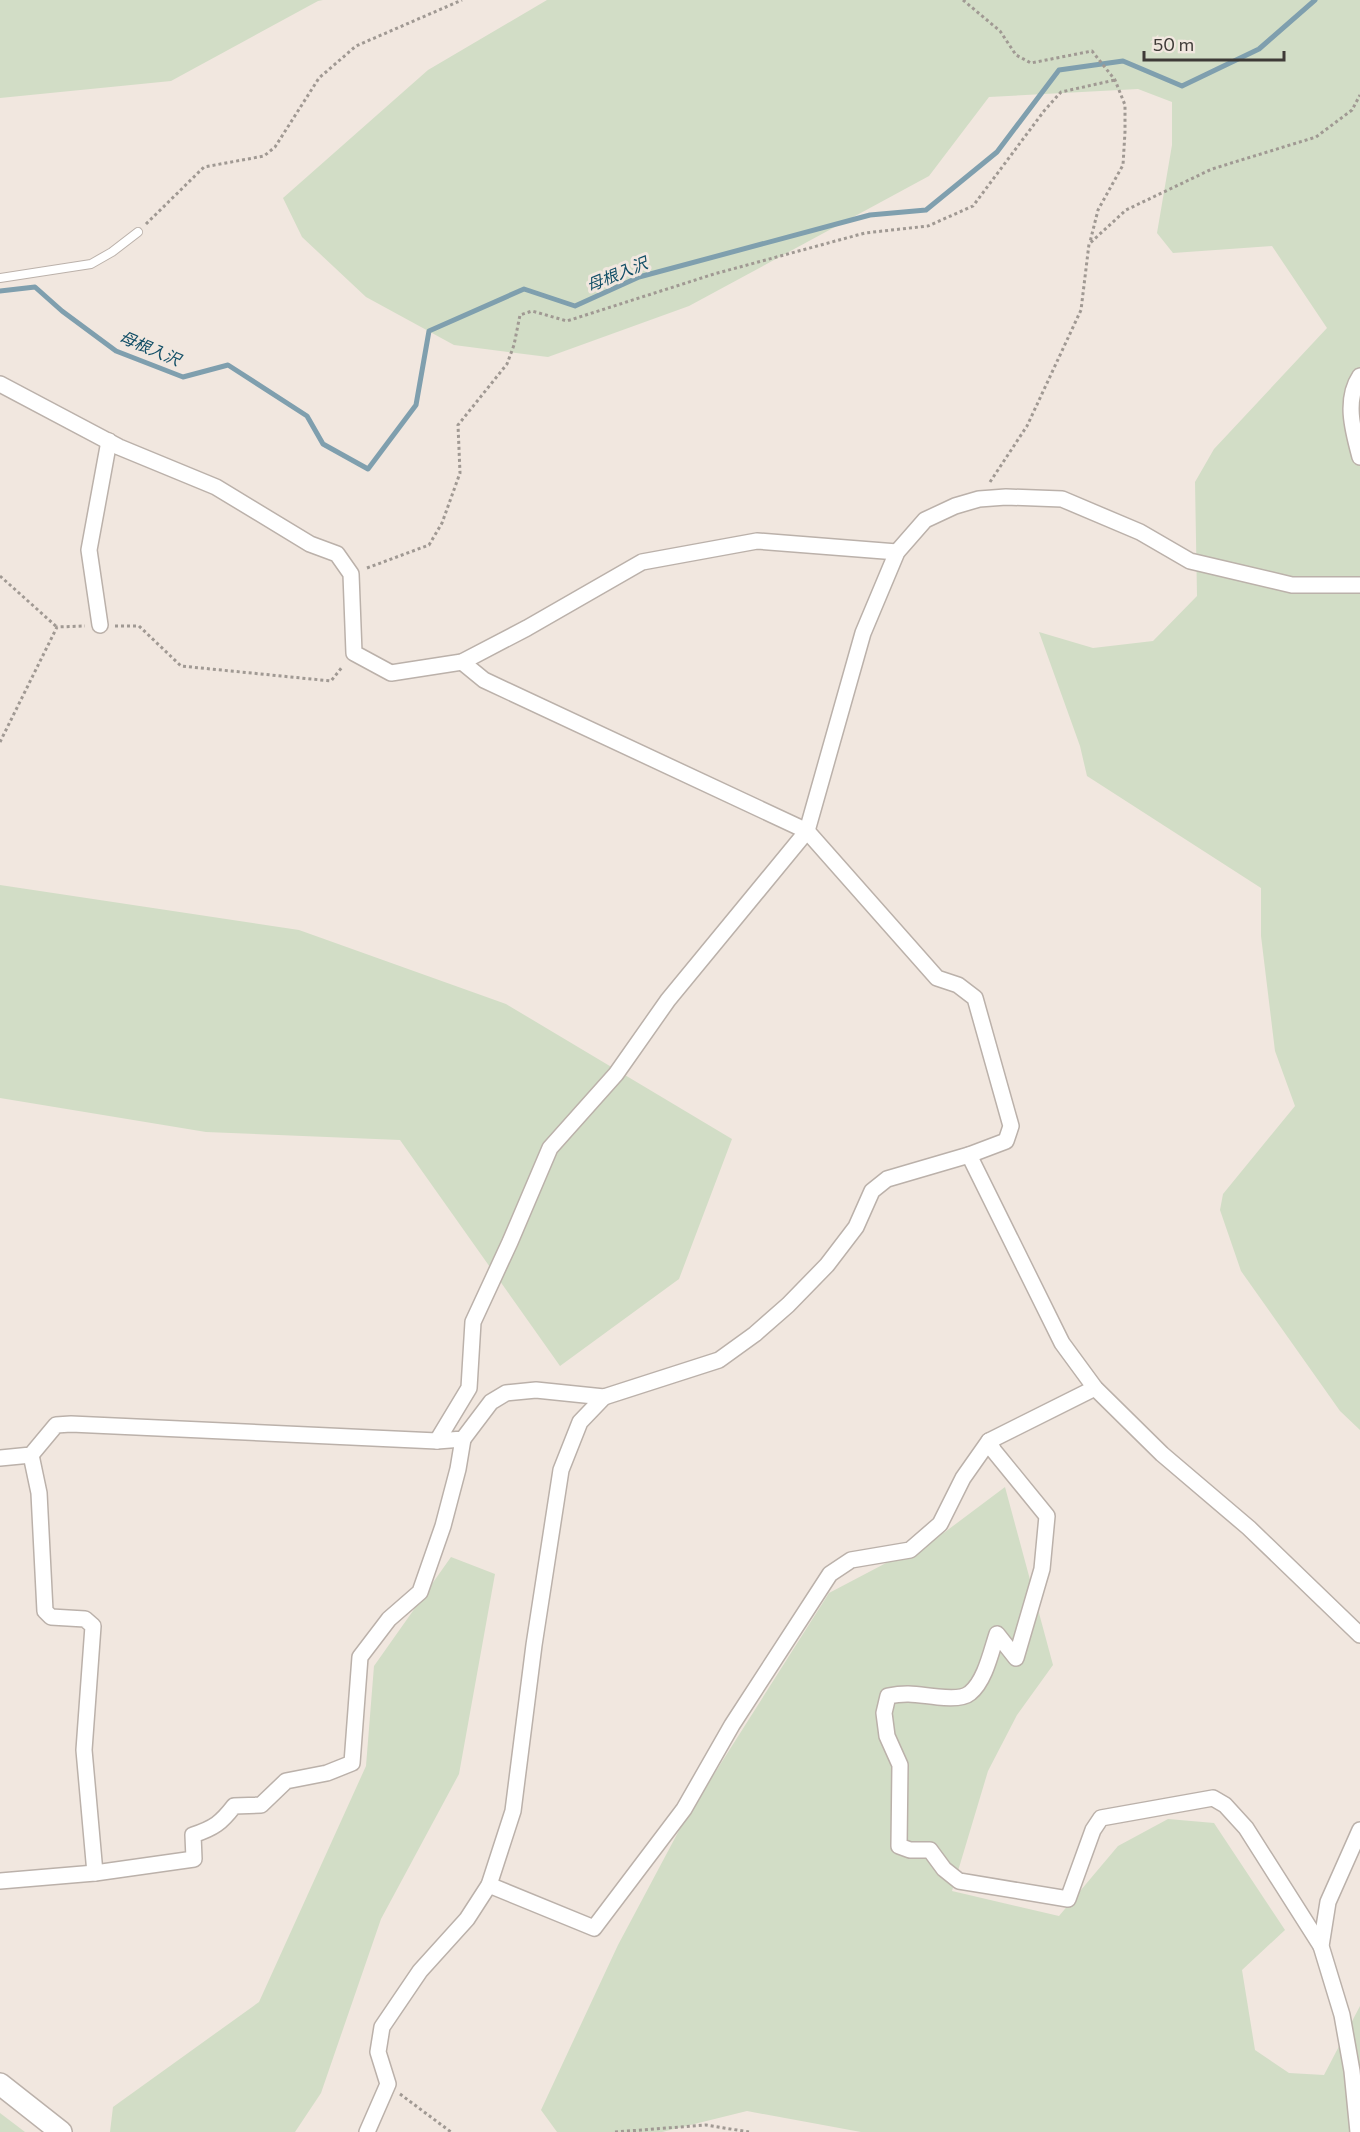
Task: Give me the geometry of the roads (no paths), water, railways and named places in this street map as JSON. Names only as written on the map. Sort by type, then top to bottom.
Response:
[{"type":"main road","points":[[0,2084],[61,2132]]},
{"type":"street","points":[[1360,376],[1350,401],[1360,458]]},
{"type":"street","points":[[0,384],[109,441],[216,487],[310,544],[337,555],[351,574],[354,653],[391,673],[462,662],[527,628],[642,562],[757,541],[897,552]]},
{"type":"street","points":[[100,626],[88,550],[109,441]]},
{"type":"street","points":[[437,1442],[469,1388],[473,1322],[550,1148],[616,1074],[668,1000],[807,831],[863,633],[897,552],[925,520],[955,506],[979,499],[1006,497],[1062,499],[1140,532],[1190,561],[1292,585],[1360,585]]},
{"type":"street","points":[[0,1881],[94,1873],[195,1859],[193,1835],[209,1830],[220,1823],[234,1806],[261,1804],[286,1781],[327,1773],[352,1763],[360,1657],[389,1619],[420,1592],[443,1526],[458,1469],[463,1439],[490,1402],[506,1393],[536,1390],[604,1397],[719,1360],[755,1334],[788,1305],[827,1265],[856,1227],[872,1191],[887,1179],[969,1155],[1005,1141],[1011,1126],[975,998],[958,986],[937,978],[807,831],[484,680],[462,662]]},
{"type":"street","points":[[969,1155],[1062,1343],[1095,1388],[1162,1454],[1249,1528],[1360,1635]]},
{"type":"street","points":[[489,1885],[594,1928],[684,1809],[732,1725],[830,1575],[851,1560],[910,1550],[940,1524],[963,1478],[989,1441],[1095,1388]]},
{"type":"street","points":[[367,2132],[388,2085],[378,2052],[382,2027],[420,1971],[467,1919],[489,1885],[513,1811],[534,1645],[561,1470],[580,1422],[604,1397]]},
{"type":"street","points":[[0,1458],[31,1455],[56,1425],[71,1424],[437,1442],[463,1439]]},
{"type":"street","points":[[989,1441],[994,1451],[1047,1516],[1042,1569],[1016,1658],[996,1634],[984,1673],[970,1694],[957,1698],[941,1698],[908,1692],[888,1696],[884,1713],[887,1736],[900,1766],[899,1846],[910,1850],[930,1850],[944,1869],[959,1881],[1068,1899],[1093,1830],[1101,1818],[1213,1798],[1225,1805],[1246,1828],[1321,1946],[1342,2015],[1352,2071],[1358,2132]]},
{"type":"street","points":[[31,1455],[39,1493],[45,1611],[51,1617],[85,1619],[93,1626],[84,1750],[94,1873]]},
{"type":"street","points":[[1321,1946],[1328,1902],[1360,1830]]},
{"type":"lane","points":[[0,278],[91,264],[112,252],[138,232]]},
{"type":"waterway","name":"母根入沢","points":[[0,291],[35,287],[62,311],[116,351],[183,377],[228,365],[307,416],[323,444],[368,469],[416,405],[429,331],[524,289],[575,306],[639,277],[870,215],[926,210],[997,152],[1059,70],[1123,61],[1182,86],[1259,49],[1315,0]]}]
